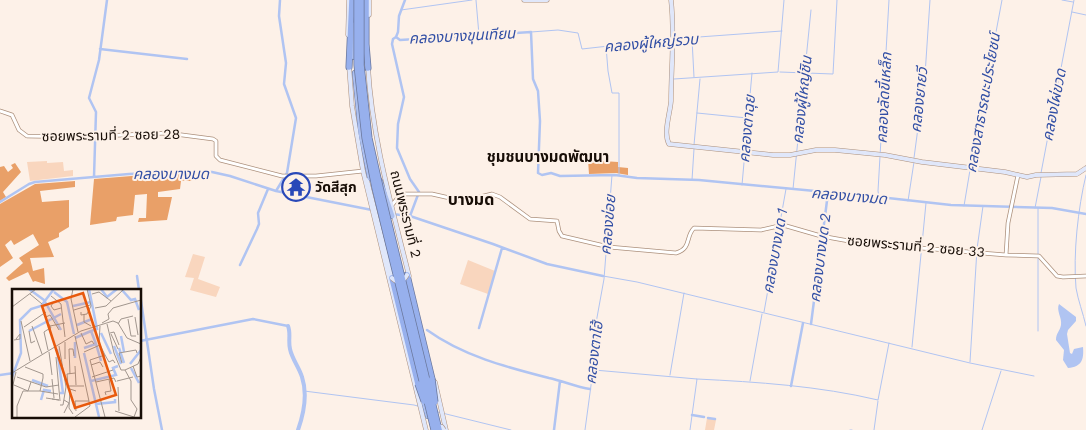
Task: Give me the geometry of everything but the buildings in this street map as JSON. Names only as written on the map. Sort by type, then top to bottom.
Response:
[{"type":"highway","points":[[352,67],[351,9],[353,0]]},
{"type":"highway","points":[[353,0],[357,77],[366,143],[433,427]]},
{"type":"highway","name":"ถนนพระรามที่ 2","points":[[353,0],[352,67],[361,133],[374,204],[422,404],[433,427]]},
{"type":"highway","points":[[365,0],[361,65],[369,138],[433,427]]},
{"type":"highway","points":[[365,0],[365,68]]},
{"type":"highway","name":"ถนนพระรามที่ 2","points":[[365,0],[367,111],[379,179],[391,212],[439,430]]},
{"type":"highway","points":[[406,275],[432,384],[433,427]]},
{"type":"highway","points":[[392,278],[419,387],[433,427],[439,430]]},
{"type":"main road","points":[[524,0],[546,0]]},
{"type":"main road","points":[[671,0],[673,39],[668,143],[772,155],[824,150],[877,154],[1027,177],[1042,174],[1077,174],[1086,168]]},
{"type":"main road","name":"ถนนพระรามที่ 2","points":[[352,67],[352,106],[363,171],[374,204]]},
{"type":"main road","name":"ถนนพระรามที่ 2","points":[[365,68],[390,196],[391,212],[442,411],[445,430]]},
{"type":"main road","points":[[374,204],[392,278],[396,282],[401,281],[406,275],[391,212]]},
{"type":"main road","name":"ถนนพระรามที่ 2","points":[[422,404],[421,410],[426,430]]},
{"type":"main road","points":[[433,427],[438,426],[445,430]]},
{"type":"street","name":"ซอยพระรามที่ 2 ซอย 28","points":[[0,111],[12,115],[19,130],[28,136],[98,136],[167,133],[211,138],[216,141],[218,159],[282,176],[316,176],[363,171]]},
{"type":"street","points":[[1006,255],[1010,216],[1018,175]]},
{"type":"street","name":"ซอยพระรามที่ 2 ซอย 33","points":[[391,212],[400,194],[422,193],[463,201],[489,194],[496,195],[530,219],[557,221],[562,236],[609,247],[676,253],[686,247],[690,231],[695,228],[761,230],[779,225],[823,236],[860,242],[1006,255],[1037,255],[1057,276],[1086,276]]},
{"type":"shaded area","points":[[588,160],[618,162],[618,167],[628,168],[628,175],[616,173],[589,174]]},
{"type":"shaded area","points":[[47,161],[47,163],[63,162],[64,171],[73,170],[73,176],[30,181],[27,162]]},
{"type":"shaded area","points":[[15,163],[21,172],[3,192],[6,197],[0,201],[0,167],[4,166],[8,172],[13,168],[11,165]]},
{"type":"shaded area","points":[[194,173],[192,181],[181,181],[180,189],[158,192],[158,197],[172,197],[167,220],[138,222],[139,218],[146,218],[147,194],[135,195],[133,215],[117,217],[116,221],[90,225],[94,179]]},
{"type":"shaded area","points":[[75,181],[75,187],[40,191],[42,202],[69,200],[69,227],[59,233],[59,237],[48,242],[54,257],[30,258],[33,271],[44,268],[45,284],[33,282],[28,272],[9,281],[6,278],[23,263],[19,258],[39,245],[33,234],[14,245],[11,240],[5,245],[13,258],[0,267],[0,204],[35,184]]},
{"type":"shaded area","points":[[193,254],[205,257],[198,279],[220,287],[216,297],[190,290],[194,278],[185,277]]},
{"type":"shaded area","points":[[468,260],[495,271],[488,294],[460,284]]},
{"type":"shaded area","points":[[707,418],[716,420],[714,430],[705,430]]},
{"type":"water","points":[[1059,304],[1076,317],[1076,321],[1067,334],[1070,353],[1072,354],[1074,349],[1083,347],[1081,362],[1076,366],[1068,368],[1063,360],[1064,350],[1056,340],[1061,325]]},
{"type":"waterway","points":[[94,177],[96,112],[89,98],[99,60],[107,0]]},
{"type":"waterway","points":[[276,191],[287,173],[296,118],[284,84],[286,63],[279,16],[280,0]]},
{"type":"waterway","name":"คลองบางมด","points":[[405,0],[399,16],[396,37],[400,40],[531,32],[533,79],[538,91],[540,121],[538,173],[542,175],[551,173],[560,176],[615,175],[637,178],[699,180],[951,205],[1052,208],[1086,214]]},
{"type":"waterway","points":[[401,10],[472,0]]},
{"type":"waterway","name":"คลองบางขุนเทียน","points":[[476,0],[479,35]]},
{"type":"waterway","points":[[674,79],[778,72],[784,0]]},
{"type":"waterway","points":[[780,72],[833,74],[837,0]]},
{"type":"waterway","name":"คลองลัดขี้เหล็ก","points":[[879,197],[889,0]]},
{"type":"waterway","name":"คลองยายวี","points":[[914,158],[925,75],[930,0]]},
{"type":"waterway","name":"คลองสาธารณะประโยชน์","points":[[971,166],[1002,0]]},
{"type":"waterway","points":[[1062,0],[1073,2]]},
{"type":"waterway","name":"คลองไผ่ขวด","points":[[1041,173],[1074,0]]},
{"type":"waterway","name":"คลองผู้ใหญ่ชิน","points":[[793,189],[811,10]]},
{"type":"waterway","points":[[1072,12],[1086,15]]},
{"type":"waterway","name":"คลองผู้ใหญ่รวบ","points":[[531,32],[558,30],[578,33],[582,49],[671,39],[782,31]]},
{"type":"waterway","points":[[396,37],[393,39],[392,44],[404,97],[398,124],[397,148],[410,179],[419,192],[410,216]]},
{"type":"waterway","points":[[692,39],[694,77]]},
{"type":"waterway","points":[[606,46],[612,93],[619,93],[619,175]]},
{"type":"waterway","points":[[100,49],[187,59]]},
{"type":"waterway","name":"คลองตาฉุย","points":[[742,185],[752,73]]},
{"type":"waterway","points":[[694,145],[700,79]]},
{"type":"waterway","points":[[697,113],[747,118]]},
{"type":"waterway","points":[[692,180],[694,149]]},
{"type":"waterway","name":"คลองยายวี","points":[[908,201],[914,162]]},
{"type":"waterway","name":"คลองสาธารณะประโยชน์","points":[[964,206],[970,170]]},
{"type":"waterway","name":"คลองบางมด","points":[[0,202],[35,182],[129,174],[212,172],[276,191],[372,210]]},
{"type":"waterway","name":"คลองตาโฮ้","points":[[585,430],[597,341],[596,323],[604,279],[612,175]]},
{"type":"waterway","points":[[1086,175],[1079,216],[1075,261],[1076,288],[1086,326]]},
{"type":"waterway","name":"คลองไผ่ขวด","points":[[1035,208],[1041,177]]},
{"type":"waterway","points":[[240,265],[259,224],[258,213],[268,189]]},
{"type":"waterway","name":"คลองบางมด 1","points":[[764,312],[786,189]]},
{"type":"waterway","name":"คลองบางมด 2","points":[[811,324],[828,193]]},
{"type":"waterway","points":[[912,347],[926,203]]},
{"type":"waterway","points":[[970,362],[977,249],[983,206]]},
{"type":"waterway","points":[[1038,208],[1038,331]]},
{"type":"waterway","name":"คลองบางมด","points":[[392,214],[410,216],[547,264],[603,276]]},
{"type":"waterway","points":[[479,328],[502,248]]},
{"type":"waterway","points":[[137,276],[139,289]]},
{"type":"waterway","points":[[603,276],[637,282],[970,363],[1034,376]]},
{"type":"waterway","points":[[670,375],[684,293]]},
{"type":"waterway","points":[[141,301],[162,430]]},
{"type":"waterway","points":[[750,381],[762,314]]},
{"type":"waterway","points":[[141,341],[253,319],[288,326]]},
{"type":"waterway","points":[[791,386],[803,323]]},
{"type":"waterway","points":[[288,326],[290,349],[301,373],[305,390],[303,411],[298,430]]},
{"type":"waterway","points":[[427,330],[455,347],[485,360],[590,389]]},
{"type":"waterway","points":[[697,379],[811,388],[878,400],[889,343]]},
{"type":"waterway","points":[[594,370],[697,379],[690,430]]},
{"type":"waterway","points":[[982,430],[1001,371]]},
{"type":"waterway","points":[[0,375],[12,373]]},
{"type":"waterway","points":[[554,430],[560,381]]},
{"type":"waterway","points":[[304,391],[425,408]]},
{"type":"waterway","points":[[874,430],[878,401]]},
{"type":"waterway","points":[[438,412],[511,430]]},
{"type":"waterway","points":[[692,415],[704,417]]},
{"type":"waterway","points":[[708,418],[715,419]]},
{"type":"place","name":"วัดสีสุก","points":[[296,187]]},
{"type":"district","name":"ชุมชนบางมดพัฒนา","points":[[548,157]]},
{"type":"district","name":"บางมด","points":[[471,199]]},
{"type":"water label","name":"คลองข่อย","points":[[608,225]]}]
